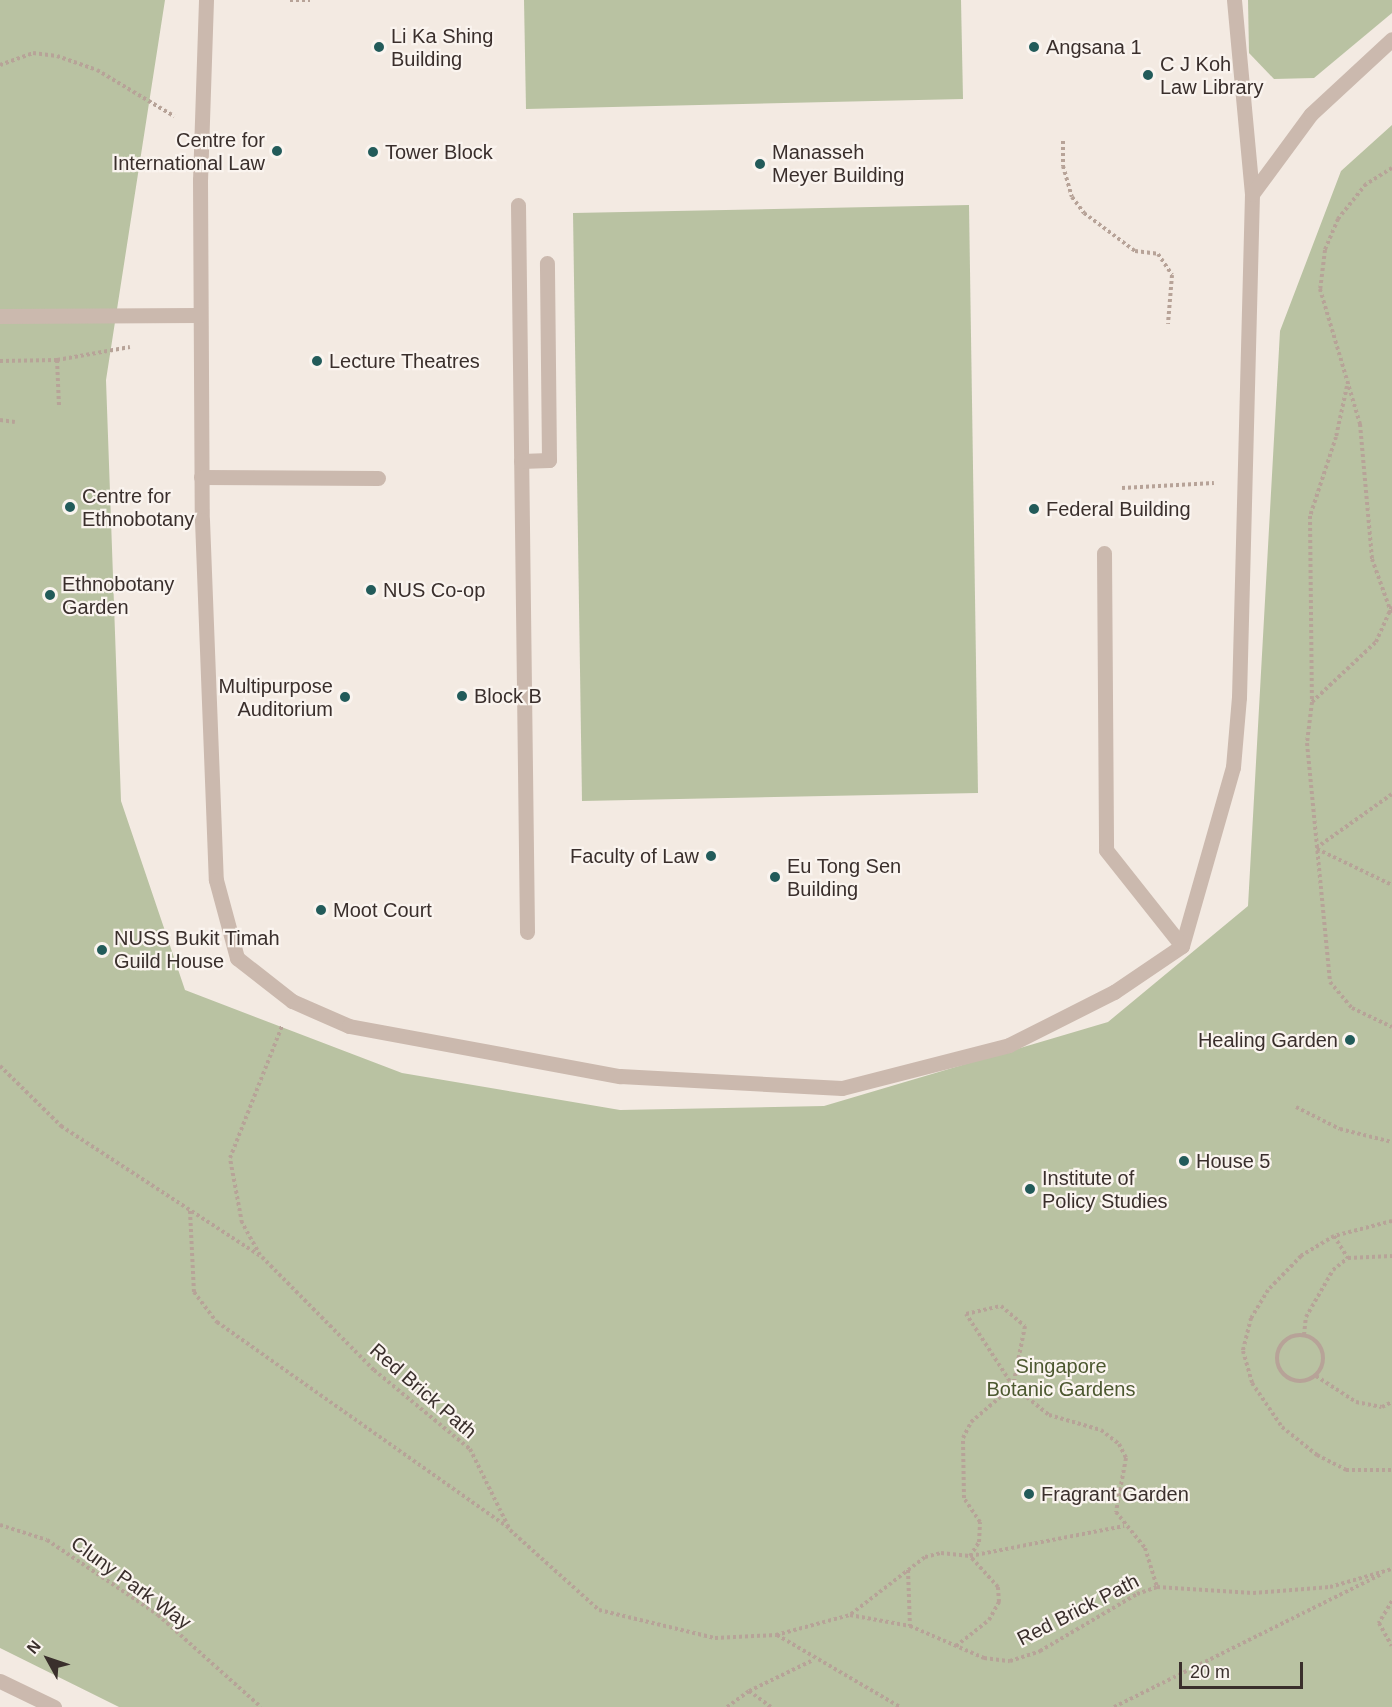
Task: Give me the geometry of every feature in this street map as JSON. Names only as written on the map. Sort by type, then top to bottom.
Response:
[{"type":"street","points":[[206,0],[200,315],[201,477],[216,880],[237,958],[292,1000],[349,1026],[620,1076],[842,1088],[1009,1045],[1114,992],[1182,946],[1233,767],[1239,698],[1242,481],[1252,194],[1234,0]]},
{"type":"street","points":[[1252,194],[1311,114],[1392,39]]},
{"type":"street","points":[[518,205],[521,461],[533,863],[527,932]]},
{"type":"street","points":[[521,461],[549,460],[547,262]]},
{"type":"street","points":[[0,316],[200,315]]},
{"type":"street","points":[[201,477],[378,478]]},
{"type":"street","points":[[1104,553],[1106,850],[1182,946]]},
{"type":"street","points":[[0,1681],[54,1707]]},
{"type":"path","points":[[290,0],[310,0]]},
{"type":"path","points":[[0,64],[33,53],[97,70],[202,135]]},
{"type":"path","points":[[1063,141],[1063,166],[1072,197],[1084,213],[1135,252],[1158,254],[1172,275],[1168,324]]},
{"type":"path","points":[[1392,168],[1366,184],[1338,219],[1325,250],[1320,289],[1360,424],[1372,559],[1388,611],[1392,615]]},
{"type":"path","points":[[0,361],[57,360],[141,345]]},
{"type":"path","points":[[57,360],[59,406]]},
{"type":"path","points":[[1347,386],[1336,437],[1310,516],[1312,702],[1307,742],[1330,982],[1352,1008],[1392,1028]]},
{"type":"path","points":[[0,420],[15,422]]},
{"type":"path","points":[[1122,488],[1242,481]]},
{"type":"path","points":[[1312,702],[1376,642],[1392,606]]},
{"type":"path","points":[[1316,849],[1392,794]]},
{"type":"path","points":[[1316,849],[1392,885]]},
{"type":"path","points":[[261,1257],[242,1223],[230,1158],[292,1000]]},
{"type":"path","name":"Red Brick Path","points":[[0,1066],[61,1126],[261,1257],[374,1370],[470,1449],[510,1530],[599,1610],[715,1638],[776,1635],[850,1615],[910,1626],[984,1658],[1010,1660],[1040,1652],[1137,1594],[1157,1587],[1253,1593],[1330,1587],[1392,1569]]},
{"type":"path","points":[[1296,1107],[1340,1128],[1392,1142]]},
{"type":"path","points":[[190,1211],[194,1292],[217,1322],[510,1530]]},
{"type":"path","points":[[1392,1221],[1334,1236],[1301,1256],[1269,1290],[1251,1318],[1243,1351],[1252,1383],[1282,1427],[1317,1455],[1346,1470],[1392,1470]]},
{"type":"path","points":[[1334,1236],[1348,1258]]},
{"type":"path","points":[[1304,1335],[1306,1317],[1318,1290],[1333,1270],[1348,1258],[1392,1256]]},
{"type":"path","points":[[970,1556],[979,1542],[980,1522],[964,1498],[963,1438],[971,1422],[1013,1386],[1025,1326],[1001,1306],[966,1314],[1013,1386],[1049,1415],[1101,1430],[1119,1444],[1126,1458],[1116,1512],[1124,1526],[1145,1548],[1157,1587]]},
{"type":"path","points":[[1304,1335],[1319,1344],[1323,1352],[1322,1369],[1316,1376],[1298,1382],[1281,1374],[1276,1356],[1286,1339],[1304,1335]]},
{"type":"path","points":[[1316,1376],[1356,1402],[1382,1407],[1392,1402]]},
{"type":"path","name":"Cluny Park Way","points":[[0,1526],[47,1540],[158,1615],[261,1707]]},
{"type":"path","points":[[850,1615],[925,1557],[941,1553],[970,1556],[1124,1526]]},
{"type":"path","points":[[956,1646],[989,1620],[999,1602],[998,1587],[970,1556]]},
{"type":"path","points":[[1114,1707],[1302,1617],[1392,1569]]},
{"type":"path","points":[[908,1570],[910,1626]]},
{"type":"path","points":[[1392,1601],[1379,1623],[1392,1646]]},
{"type":"path","points":[[776,1635],[814,1660],[900,1707]]},
{"type":"path","points":[[727,1707],[749,1691],[814,1660]]},
{"type":"path","points":[[749,1691],[771,1707]]},
{"type":"green space","name":"Singapore Botanic Gardens","points":[[0,0],[165,0],[106,380],[121,801],[185,990],[402,1073],[620,1110],[824,1106],[1108,1022],[1248,906],[1280,331],[1341,171],[1392,125],[1392,1707],[119,1707],[0,1648]]},
{"type":"green space","points":[[524,0],[961,0],[963,99],[526,109]]},
{"type":"green space","points":[[1248,0],[1392,0],[1392,13],[1314,78],[1274,79],[1249,53]]},
{"type":"green space","points":[[969,205],[978,793],[582,801],[573,213]]},
{"type":"place","name":"Li Ka Shing Building","points":[[379,47]]},
{"type":"place","name":"Angsana 1","points":[[1034,47]]},
{"type":"place","name":"C J Koh Law Library","points":[[1148,75]]},
{"type":"place","name":"Centre for International Law","points":[[277,151]]},
{"type":"place","name":"Tower Block","points":[[373,152]]},
{"type":"place","name":"Manasseh Meyer Building","points":[[760,164]]},
{"type":"place","name":"Lecture Theatres","points":[[317,361]]},
{"type":"place","name":"Centre for Ethnobotany","points":[[70,507]]},
{"type":"place","name":"Federal Building","points":[[1034,509]]},
{"type":"place","name":"NUS Co-op","points":[[371,590]]},
{"type":"place","name":"Ethnobotany Garden","points":[[50,595]]},
{"type":"place","name":"Block B","points":[[462,696]]},
{"type":"place","name":"Multipurpose Auditorium","points":[[345,697]]},
{"type":"place","name":"Faculty of Law","points":[[711,856]]},
{"type":"place","name":"Eu Tong Sen Building","points":[[775,877]]},
{"type":"place","name":"Moot Court","points":[[321,910]]},
{"type":"place","name":"NUSS Bukit Timah Guild House","points":[[102,950]]},
{"type":"place","name":"Healing Garden","points":[[1350,1040]]},
{"type":"place","name":"House 5","points":[[1184,1161]]},
{"type":"place","name":"Institute of Policy Studies","points":[[1030,1189]]},
{"type":"place","name":"Fragrant Garden","points":[[1029,1494]]}]
